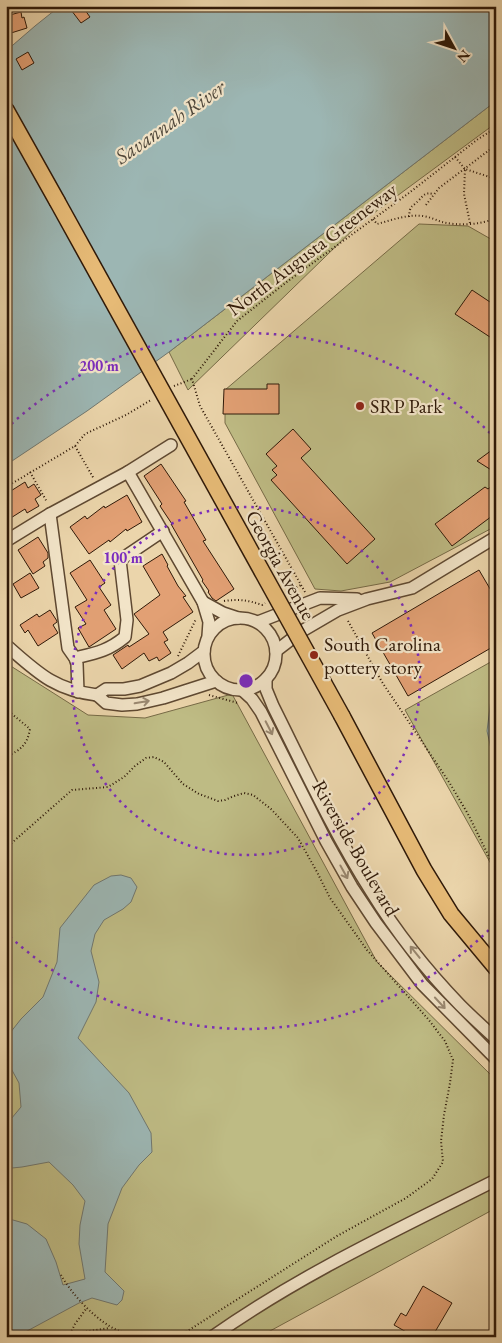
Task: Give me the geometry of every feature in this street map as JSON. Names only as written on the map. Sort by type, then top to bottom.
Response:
[{"type":"main road","name":"Georgia Avenue","points":[[6,110],[342,716],[424,870],[451,914],[496,968]]},
{"type":"street","points":[[6,542],[49,509],[128,472],[171,445]]},
{"type":"street","points":[[128,472],[203,602],[209,622],[204,651],[208,672],[216,681],[233,689],[247,689],[260,684],[266,679],[274,666],[276,659],[275,643],[271,635],[258,622],[247,618],[228,620],[213,629],[208,636]]},
{"type":"street","points":[[49,509],[68,648],[77,664],[78,692]]},
{"type":"street","points":[[75,658],[105,651],[125,637],[127,620],[120,560],[163,531]]},
{"type":"street","points":[[276,651],[302,631],[338,610],[367,599],[412,588],[496,537]]},
{"type":"street","points":[[258,622],[320,598],[367,599]]},
{"type":"street","points":[[203,602],[223,613],[238,618]]},
{"type":"street","points":[[6,646],[46,678],[58,685],[78,692],[97,695],[106,703],[137,704],[163,698],[216,681]]},
{"type":"street","points":[[97,695],[106,690],[124,690],[140,686],[171,673],[204,651]]},
{"type":"street","name":"Riverside Boulevard","points":[[266,679],[266,689],[273,706],[350,857],[372,893],[400,933],[432,973],[496,1039]]},
{"type":"street","name":"Riverside Boulevard","points":[[240,689],[252,699],[261,712],[326,841],[352,887],[376,923],[422,984],[496,1059]]},
{"type":"street","points":[[212,1337],[306,1277],[496,1180]]},
{"type":"path","name":"North Augusta Greeneway","points":[[192,379],[237,321],[478,139],[496,128]]},
{"type":"path","points":[[426,205],[439,188],[492,148],[496,147]]},
{"type":"path","points":[[455,157],[465,169],[496,179]]},
{"type":"path","points":[[465,169],[464,194],[470,223]]},
{"type":"path","points":[[409,217],[412,205],[427,193],[433,195]]},
{"type":"path","points":[[373,219],[377,224],[409,217],[425,216],[451,224],[483,222],[496,218]]},
{"type":"path","points":[[169,390],[177,384],[192,379],[200,406],[311,602]]},
{"type":"path","points":[[6,487],[75,446],[85,434],[126,415],[152,400]]},
{"type":"path","points":[[75,446],[93,479]]},
{"type":"path","points":[[30,472],[49,509]]},
{"type":"path","points":[[348,621],[382,682],[449,782],[468,814],[496,871]]},
{"type":"path","points":[[208,695],[243,704]]},
{"type":"path","points":[[6,709],[30,730],[28,739],[20,750],[6,757]]},
{"type":"path","points":[[6,848],[72,790],[108,786],[146,758],[154,757],[164,762],[184,784],[199,794],[218,801],[244,793],[253,795],[271,809],[298,838],[330,898],[367,950],[445,1041],[453,1060],[441,1142],[443,1162],[432,1179],[406,1198],[337,1236],[178,1337]]},
{"type":"path","points":[[61,1275],[87,1308],[113,1328],[133,1337]]},
{"type":"path","points":[[66,1337],[87,1308]]},
{"type":"path","points":[[70,1334],[113,1328]]},
{"type":"shaded area","points":[[496,101],[496,123],[359,224],[188,390],[169,352]]},
{"type":"shaded area","name":"SRP Park","points":[[419,224],[468,226],[496,242],[496,526],[390,582],[341,591],[315,589],[225,423],[225,390]]},
{"type":"shaded area","points":[[496,659],[496,873],[405,710]]},
{"type":"shaded area","points":[[6,663],[88,715],[145,718],[232,694],[377,962],[496,1080],[496,1208],[259,1337],[6,1337]]},
{"type":"water","name":"Savannah River","points":[[60,6],[496,6],[496,101],[169,352],[87,411],[6,465],[6,51]]},
{"type":"water","points":[[496,689],[496,771],[487,731],[492,691]]},
{"type":"water","points":[[121,875],[131,878],[137,887],[131,902],[104,920],[95,934],[91,951],[99,982],[96,1002],[78,1038],[129,1093],[151,1133],[152,1152],[139,1165],[122,1188],[108,1224],[105,1272],[124,1291],[122,1300],[117,1305],[92,1298],[16,1337],[6,1337],[6,1218],[27,1224],[46,1239],[63,1285],[85,1279],[79,1244],[80,1225],[85,1201],[73,1185],[49,1162],[12,1168],[6,1162],[6,1125],[21,1107],[19,1083],[7,1061],[6,1038],[21,1019],[43,997],[57,962],[60,928],[94,885],[111,876]]},
{"type":"building","points":[[68,6],[82,6],[90,17],[81,23]]},
{"type":"building","points":[[21,12],[27,28],[11,33],[6,16]]},
{"type":"building","points":[[28,52],[34,63],[22,70],[16,59]]},
{"type":"building","points":[[472,290],[496,306],[496,341],[455,314]]},
{"type":"building","points":[[267,384],[279,384],[279,414],[223,414],[224,389],[267,389]]},
{"type":"building","points":[[293,429],[311,449],[301,458],[375,539],[347,564],[271,480],[277,475],[272,470],[277,466],[266,454]]},
{"type":"building","points":[[496,447],[496,473],[477,461]]},
{"type":"building","points":[[161,464],[186,501],[184,502],[206,540],[203,541],[234,589],[216,601],[208,592],[172,524],[160,506],[162,504],[144,476]]},
{"type":"building","points":[[25,482],[28,488],[34,484],[41,495],[35,499],[39,506],[27,513],[25,509],[6,521],[6,494]]},
{"type":"building","points":[[496,483],[496,513],[452,546],[435,524],[485,487],[488,489]]},
{"type":"building","points":[[127,495],[142,522],[127,531],[126,529],[110,542],[109,540],[89,554],[70,527],[85,516],[87,519],[104,506],[105,508]]},
{"type":"building","points":[[38,537],[48,553],[48,558],[43,562],[45,566],[33,574],[18,550]]},
{"type":"building","points":[[162,554],[178,586],[186,596],[183,597],[193,612],[163,632],[168,640],[164,642],[171,653],[159,661],[157,657],[149,661],[144,653],[122,669],[113,655],[149,634],[134,614],[160,595],[143,566]]},
{"type":"building","points":[[90,560],[105,583],[99,587],[111,605],[104,610],[116,629],[89,647],[78,628],[86,624],[75,607],[87,600],[70,573]]},
{"type":"building","points":[[479,570],[496,599],[496,645],[408,696],[372,633]]},
{"type":"building","points":[[30,573],[39,588],[21,598],[13,584]]},
{"type":"building","points":[[50,610],[57,621],[53,625],[58,633],[38,646],[28,630],[25,633],[20,625],[37,614],[39,617]]},
{"type":"building","points":[[423,1286],[452,1303],[432,1337],[415,1337],[394,1325],[401,1313],[406,1316]]},
{"type":"place","name":"SRP Park","points":[[360,406]]},
{"type":"place","name":"South Carolina pottery story","points":[[314,655]]}]
